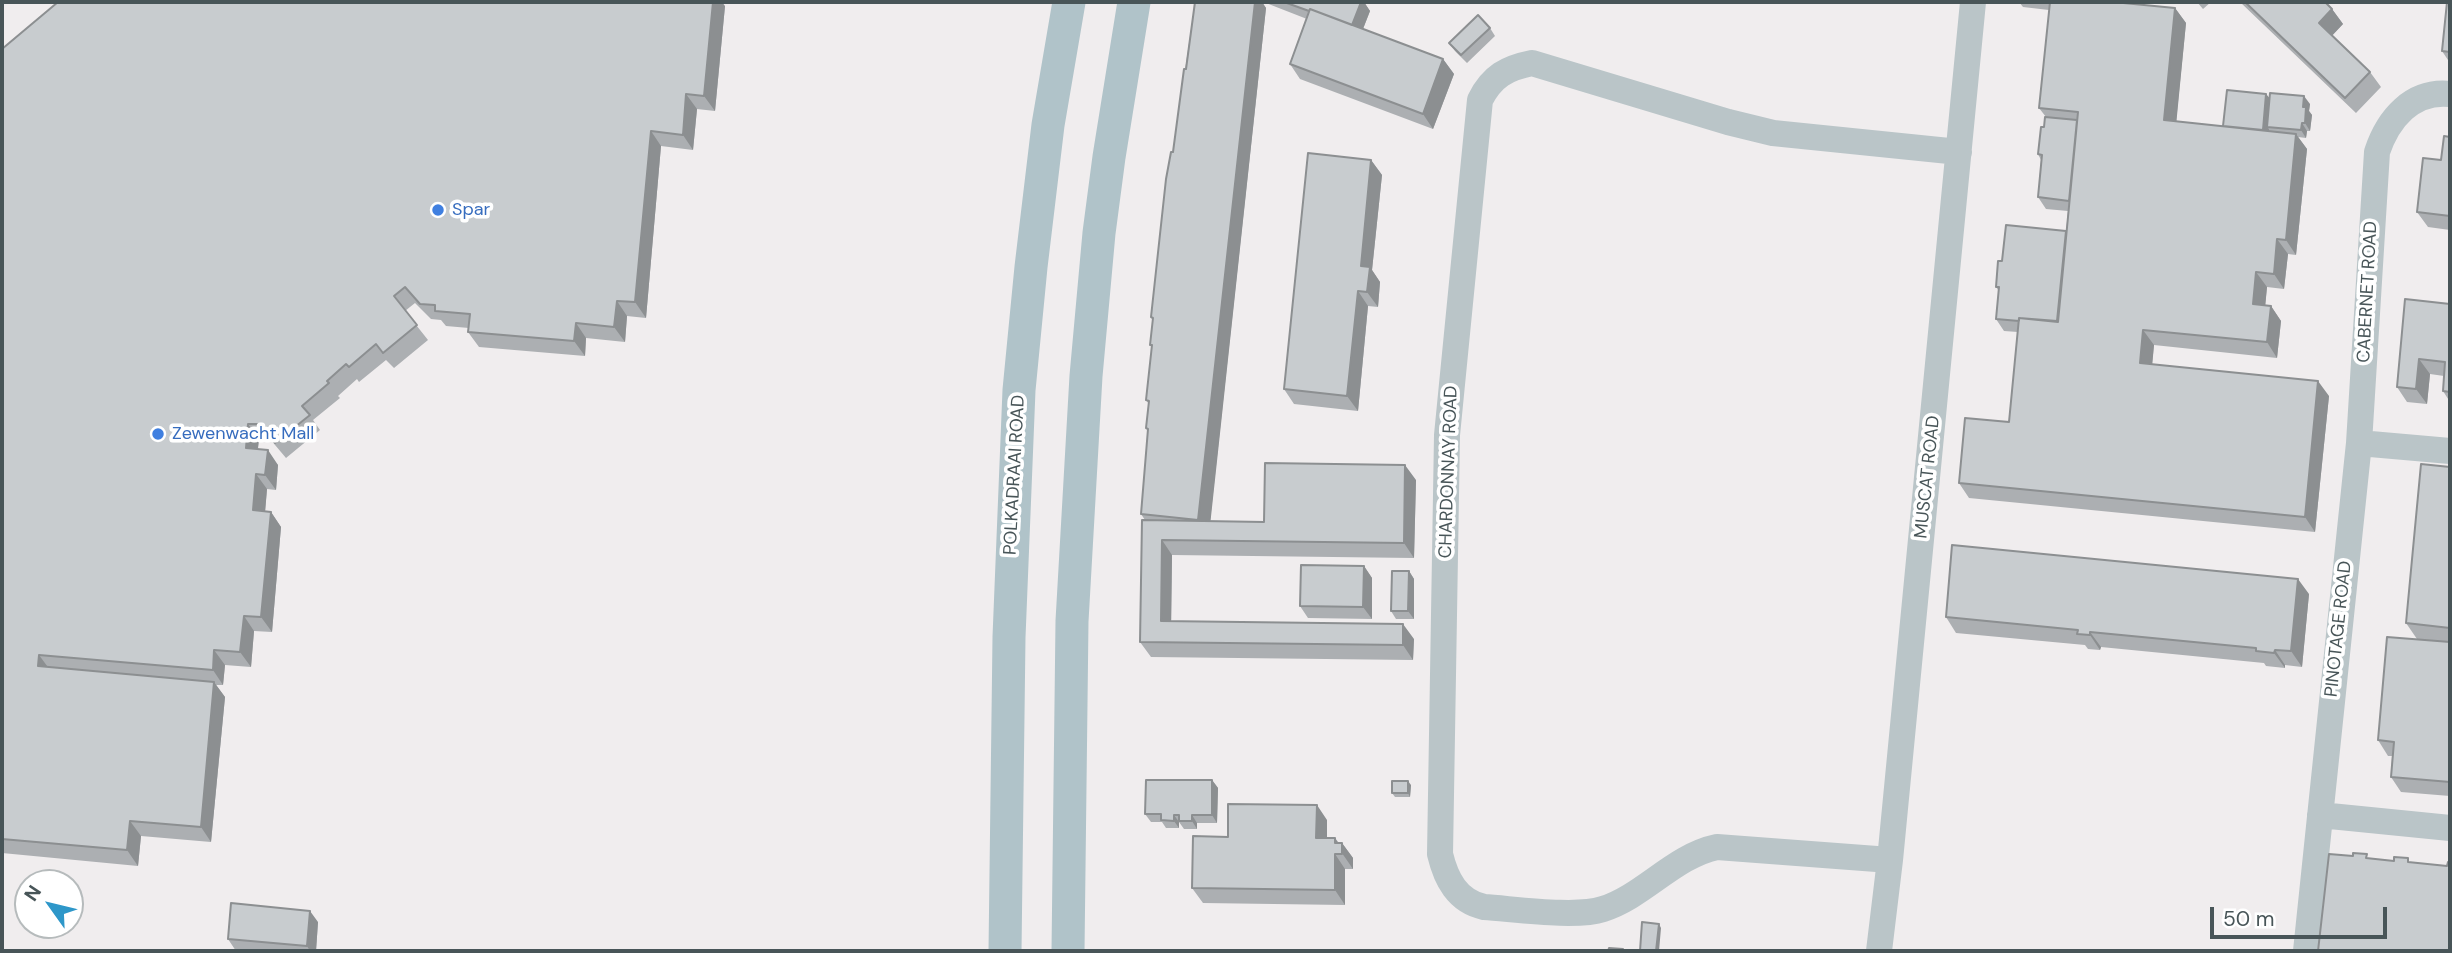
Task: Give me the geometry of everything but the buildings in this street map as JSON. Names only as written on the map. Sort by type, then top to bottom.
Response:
[{"type":"main road","name":"POLKADRAAI ROAD","points":[[1003,941],[1009,623],[1019,390],[1048,125],[1069,2]]},
{"type":"main road","points":[[1069,951],[1072,621],[1086,376],[1105,182],[1134,2]]},
{"type":"street","name":"MUSCAT ROAD","points":[[1879,951],[1973,2]]},
{"type":"street","name":"CHARDONNAY ROAD","points":[[1890,860],[1717,848],[1698,853],[1614,905],[1587,913],[1484,907],[1474,905],[1461,896],[1444,870],[1440,854],[1448,421],[1480,100],[1487,86],[1500,73],[1514,66],[1532,63],[1728,122],[1773,132],[1959,152]]},
{"type":"street","name":"CABERNET ROAD","points":[[2359,443],[2377,152],[2384,132],[2405,107],[2434,95],[2450,94]]},
{"type":"street","points":[[2359,443],[2450,452]]},
{"type":"street","name":"PINOTAGE ROAD","points":[[2306,951],[2359,443]]},
{"type":"street","points":[[2320,815],[2450,828]]},
{"type":"place","name":"Spar","points":[[438,210]]},
{"type":"place","name":"Zewenwacht Mall","points":[[158,434]]}]
